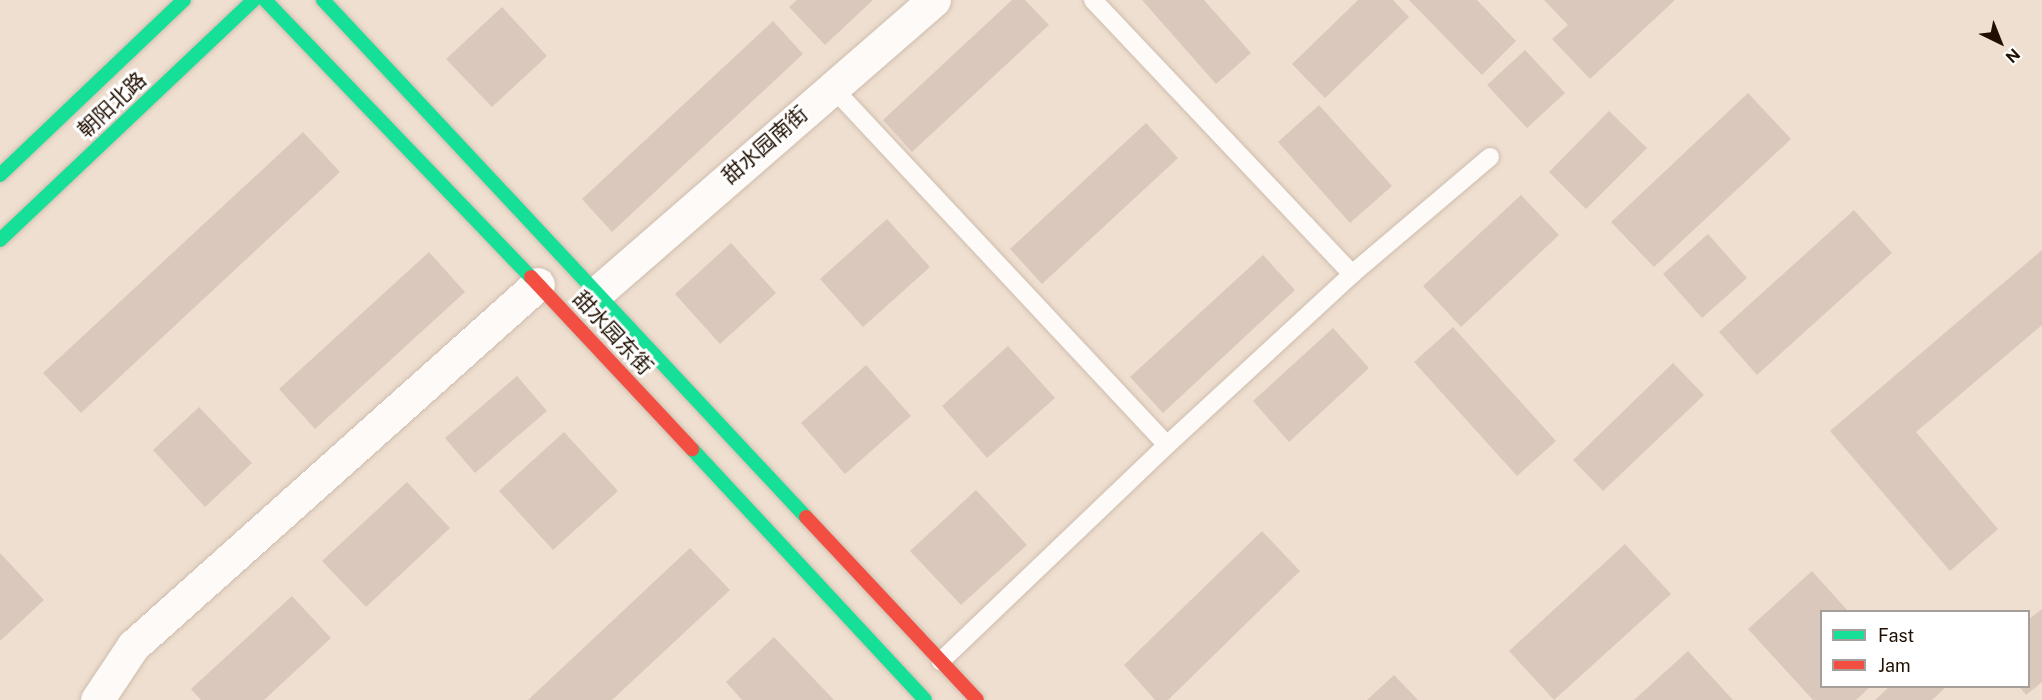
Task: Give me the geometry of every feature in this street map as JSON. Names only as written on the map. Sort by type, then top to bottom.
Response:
[{"type":"street","name":"朝阳北路","points":[[0,175],[184,0]]},
{"type":"street","name":"朝阳北路","points":[[0,240],[254,0]]},
{"type":"street","name":"甜水园东街","points":[[265,0],[538,284],[925,700]]},
{"type":"street","name":"甜水园东街","points":[[323,0],[977,700]]},
{"type":"street","name":"甜水园南街","points":[[598,292],[934,0]]},
{"type":"street","points":[[98,700],[133,646],[538,284]]},
{"type":"lane","points":[[1093,0],[1352,274]]},
{"type":"lane","points":[[832,87],[1167,445]]},
{"type":"lane","points":[[941,661],[1167,445],[1352,274],[1490,157]]},
{"type":"building","points":[[797,0],[873,0],[825,45],[789,7]]},
{"type":"building","points":[[1012,0],[1025,0],[1049,25],[912,152],[883,120]]},
{"type":"building","points":[[1142,0],[1204,0],[1251,53],[1216,84]]},
{"type":"building","points":[[1358,0],[1393,0],[1409,17],[1325,98],[1292,64]]},
{"type":"building","points":[[1409,0],[1477,0],[1516,41],[1482,75]]},
{"type":"building","points":[[1544,0],[1675,0],[1590,79],[1552,39],[1568,25]]},
{"type":"building","points":[[502,7],[547,56],[492,107],[446,59]]},
{"type":"building","points":[[773,21],[803,54],[612,232],[582,199]]},
{"type":"building","points":[[1525,50],[1565,93],[1527,128],[1487,85]]},
{"type":"building","points":[[1748,93],[1791,139],[1654,267],[1611,222]]},
{"type":"building","points":[[1319,105],[1392,186],[1350,223],[1278,142]]},
{"type":"building","points":[[1609,111],[1647,148],[1586,209],[1549,172]]},
{"type":"building","points":[[1146,123],[1178,158],[1042,284],[1010,249]]},
{"type":"building","points":[[303,132],[340,172],[81,413],[43,373]]},
{"type":"building","points":[[1521,195],[1559,235],[1461,327],[1423,286]]},
{"type":"building","points":[[1854,210],[1892,253],[1757,375],[1719,332]]},
{"type":"building","points":[[887,219],[930,267],[863,327],[820,279]]},
{"type":"building","points":[[1708,234],[1747,278],[1702,318],[1663,274]]},
{"type":"building","points":[[731,243],[776,293],[720,344],[675,294]]},
{"type":"building","points":[[2042,250],[2042,325],[1916,432],[1998,529],[1950,571],[1830,431]]},
{"type":"building","points":[[429,252],[465,292],[315,429],[279,389]]},
{"type":"building","points":[[1263,255],[1295,290],[1163,413],[1130,377]]},
{"type":"building","points":[[1453,327],[1556,441],[1517,476],[1414,362]]},
{"type":"building","points":[[1333,328],[1369,368],[1289,442],[1253,401]]},
{"type":"building","points":[[1008,346],[1055,398],[987,458],[942,406]]},
{"type":"building","points":[[1673,363],[1704,395],[1603,491],[1573,460]]},
{"type":"building","points":[[866,365],[911,416],[845,474],[801,423]]},
{"type":"building","points":[[517,376],[547,411],[475,473],[445,438]]},
{"type":"building","points":[[199,407],[252,463],[205,507],[153,450]]},
{"type":"building","points":[[564,432],[618,491],[553,550],[499,491]]},
{"type":"building","points":[[407,482],[450,528],[366,607],[322,561]]},
{"type":"building","points":[[976,490],[1027,545],[961,605],[910,551]]},
{"type":"building","points":[[1262,531],[1300,571],[1168,700],[1155,700],[1124,665]]},
{"type":"building","points":[[1625,544],[1671,594],[1554,700],[1509,651]]},
{"type":"building","points":[[690,548],[730,590],[612,700],[528,700]]},
{"type":"building","points":[[0,553],[44,600],[0,641]]},
{"type":"building","points":[[1812,571],[1847,610],[1820,610],[1820,688],[1869,688],[1856,700],[1813,700],[1748,629]]},
{"type":"building","points":[[292,596],[331,638],[264,700],[201,700],[191,689]]},
{"type":"building","points":[[2042,609],[2042,682],[2026,695],[2021,688],[2030,688],[2030,618]]},
{"type":"building","points":[[774,637],[834,700],[742,700],[726,682]]},
{"type":"building","points":[[1688,651],[1733,700],[1634,700]]},
{"type":"building","points":[[1394,675],[1418,700],[1367,700]]},
{"type":"building","points":[[1888,688],[1945,688],[1932,700],[1875,700]]},
{"type":"traffic: fast","points":[[0,175],[184,0]]},
{"type":"traffic: fast","points":[[0,240],[254,0]]},
{"type":"traffic: fast","points":[[265,0],[531,277]]},
{"type":"traffic: fast","points":[[323,0],[806,517]]},
{"type":"traffic: fast","points":[[692,449],[925,700]]},
{"type":"traffic: jam","points":[[531,277],[692,449]]},
{"type":"traffic: jam","points":[[806,517],[977,700]]}]
